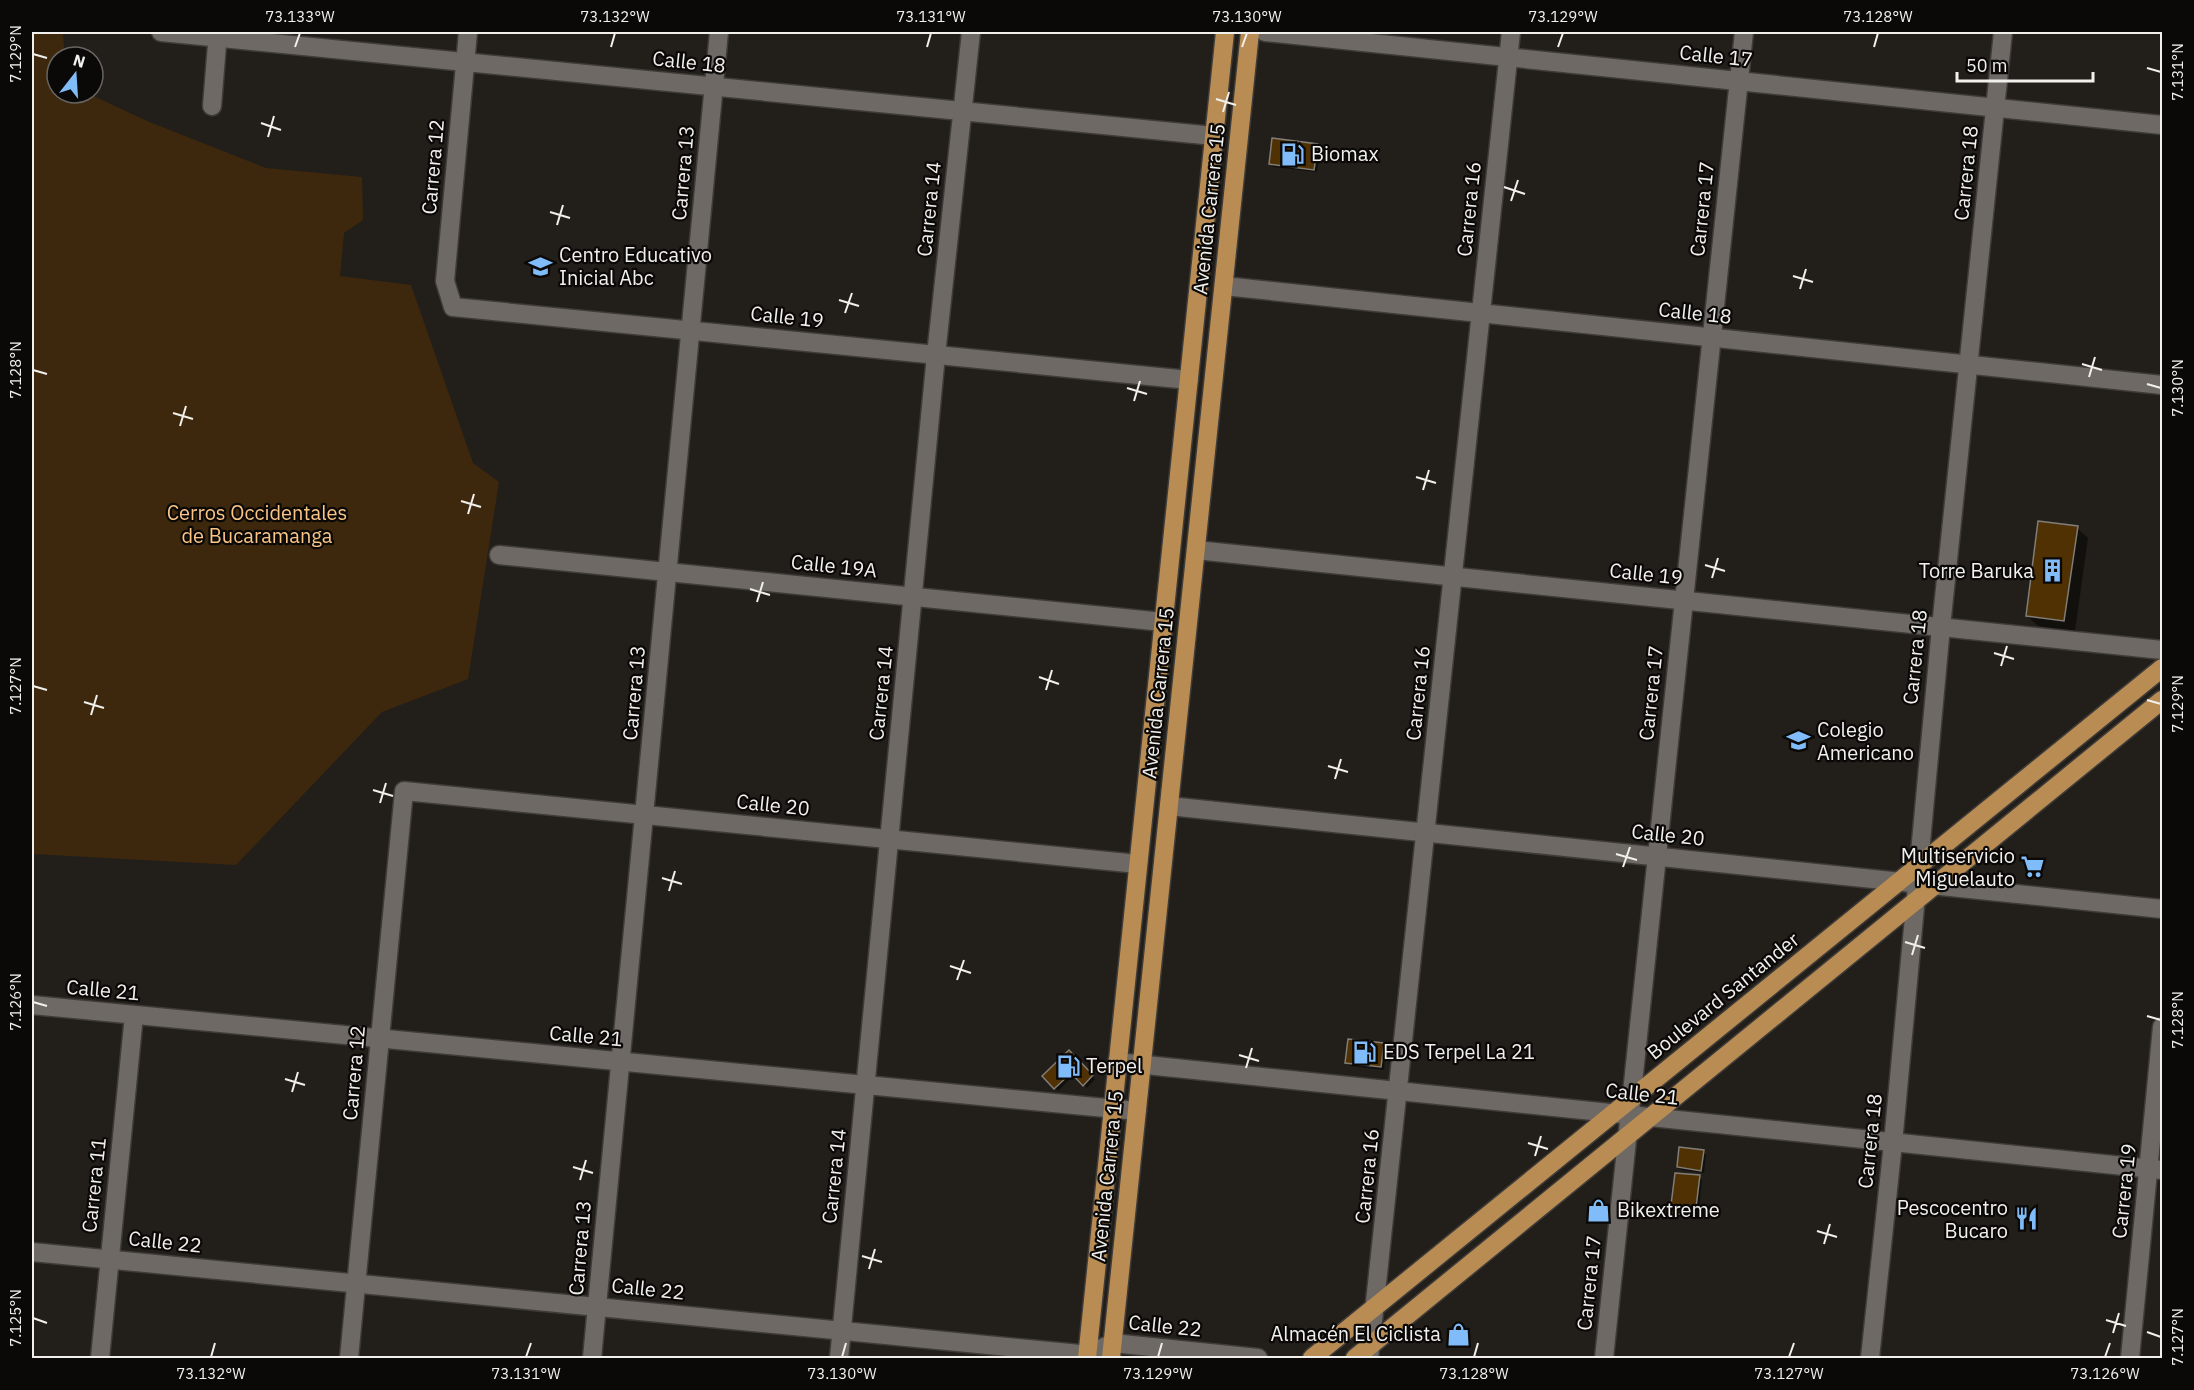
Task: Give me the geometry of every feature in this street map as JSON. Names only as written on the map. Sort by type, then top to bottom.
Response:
[{"type":"main road","name":"Avenida Carrera 15","points":[[1087,1357],[1225,32]]},
{"type":"main road","name":"Avenida Carrera 15","points":[[1112,1351],[1250,32]]},
{"type":"main road","name":"Boulevard Santander","points":[[1367,1356],[1628,1137],[1910,889],[1918,865],[2163,668]]},
{"type":"main road","name":"Boulevard Santander","points":[[1312,1359],[1625,1109],[1910,889],[1935,886],[2163,700]]},
{"type":"street","name":"Calle 18","points":[[161,32],[218,34],[465,62],[1214,136]]},
{"type":"street","name":"Carrera 12","points":[[453,307],[445,281],[468,32]]},
{"type":"street","name":"Carrera 13","points":[[592,1359],[719,32]]},
{"type":"street","name":"Carrera 14","points":[[839,1359],[936,355],[971,32]]},
{"type":"street","name":"Calle 17","points":[[1265,32],[2163,124]]},
{"type":"street","name":"Carrera 16","points":[[1367,1356],[1375,1307],[1399,1091],[1511,32]]},
{"type":"street","name":"Carrera 17","points":[[1604,1359],[1628,1137],[1625,1109],[1657,857],[1744,32]]},
{"type":"street","name":"Carrera 18","points":[[1918,865],[2003,32]]},
{"type":"street","points":[[212,106],[218,34]]},
{"type":"street","name":"Calle 18","points":[[1224,286],[2163,385]]},
{"type":"street","name":"Calle 19","points":[[453,307],[1188,380]]},
{"type":"street","name":"Calle 19","points":[[1196,550],[2163,650]]},
{"type":"street","name":"Calle 19A","points":[[499,555],[1163,622]]},
{"type":"street","name":"Carrera 12","points":[[349,1359],[404,791]]},
{"type":"street","name":"Calle 20","points":[[404,791],[1138,864]]},
{"type":"street","name":"Calle 20","points":[[1169,806],[1657,857],[1910,889]]},
{"type":"street","points":[[1935,886],[2163,909]]},
{"type":"street","name":"Carrera 18","points":[[1870,1359],[1893,1143],[1910,889]]},
{"type":"street","name":"Calle 21","points":[[32,1005],[1137,1111]]},
{"type":"street","name":"Carrera 11","points":[[99,1359],[134,1015]]},
{"type":"street","name":"Carrera 19","points":[[2130,1359],[2156,1170],[2163,1027]]},
{"type":"street","name":"Calle 21","points":[[1117,1062],[1399,1091],[1625,1109],[1651,1117],[2156,1170]]},
{"type":"street","name":"Calle 22","points":[[32,1252],[1087,1357],[1112,1351],[1258,1359]]},
{"type":"green space","name":"Cerros Occidentales de Bucaramanga","points":[[32,32],[63,34],[64,45],[45,45],[45,105],[105,105],[105,101],[147,121],[266,168],[362,177],[363,220],[344,233],[340,276],[411,285],[473,463],[499,482],[468,679],[382,712],[236,865],[32,854]]},
{"type":"building","name":"Biomax","points":[[1272,138],[1318,144],[1314,170],[1269,164]]},
{"type":"building","name":"Torre Baruka","points":[[2038,521],[2078,526],[2064,621],[2026,616]]},
{"type":"building","name":"EDS Terpel La 21","points":[[1348,1039],[1384,1043],[1381,1067],[1345,1063]]},
{"type":"building","name":"Terpel","points":[[1069,1050],[1093,1075],[1083,1086],[1071,1073],[1054,1089],[1042,1076]]},
{"type":"building","points":[[1679,1147],[1704,1150],[1701,1171],[1677,1167]]},
{"type":"building","points":[[1675,1173],[1700,1175],[1695,1216],[1670,1213]]},
{"type":"place","name":"Biomax","points":[[1293,154]]},
{"type":"place","name":"Centro Educativo Inicial Abc","points":[[541,266]]},
{"type":"place","name":"Torre Baruka","points":[[2052,571]]},
{"type":"place","name":"Colegio Americano","points":[[1799,741]]},
{"type":"place","name":"Multiservicio Miguelauto","points":[[2033,867]]},
{"type":"place","name":"EDS Terpel La 21","points":[[1365,1052]]},
{"type":"place","name":"Terpel","points":[[1068,1066]]},
{"type":"place","name":"Bikextreme","points":[[1599,1210]]},
{"type":"place","name":"Pescocentro Bucaro","points":[[2026,1219]]},
{"type":"place","name":"Almacén El Ciclista","points":[[1459,1334]]}]
